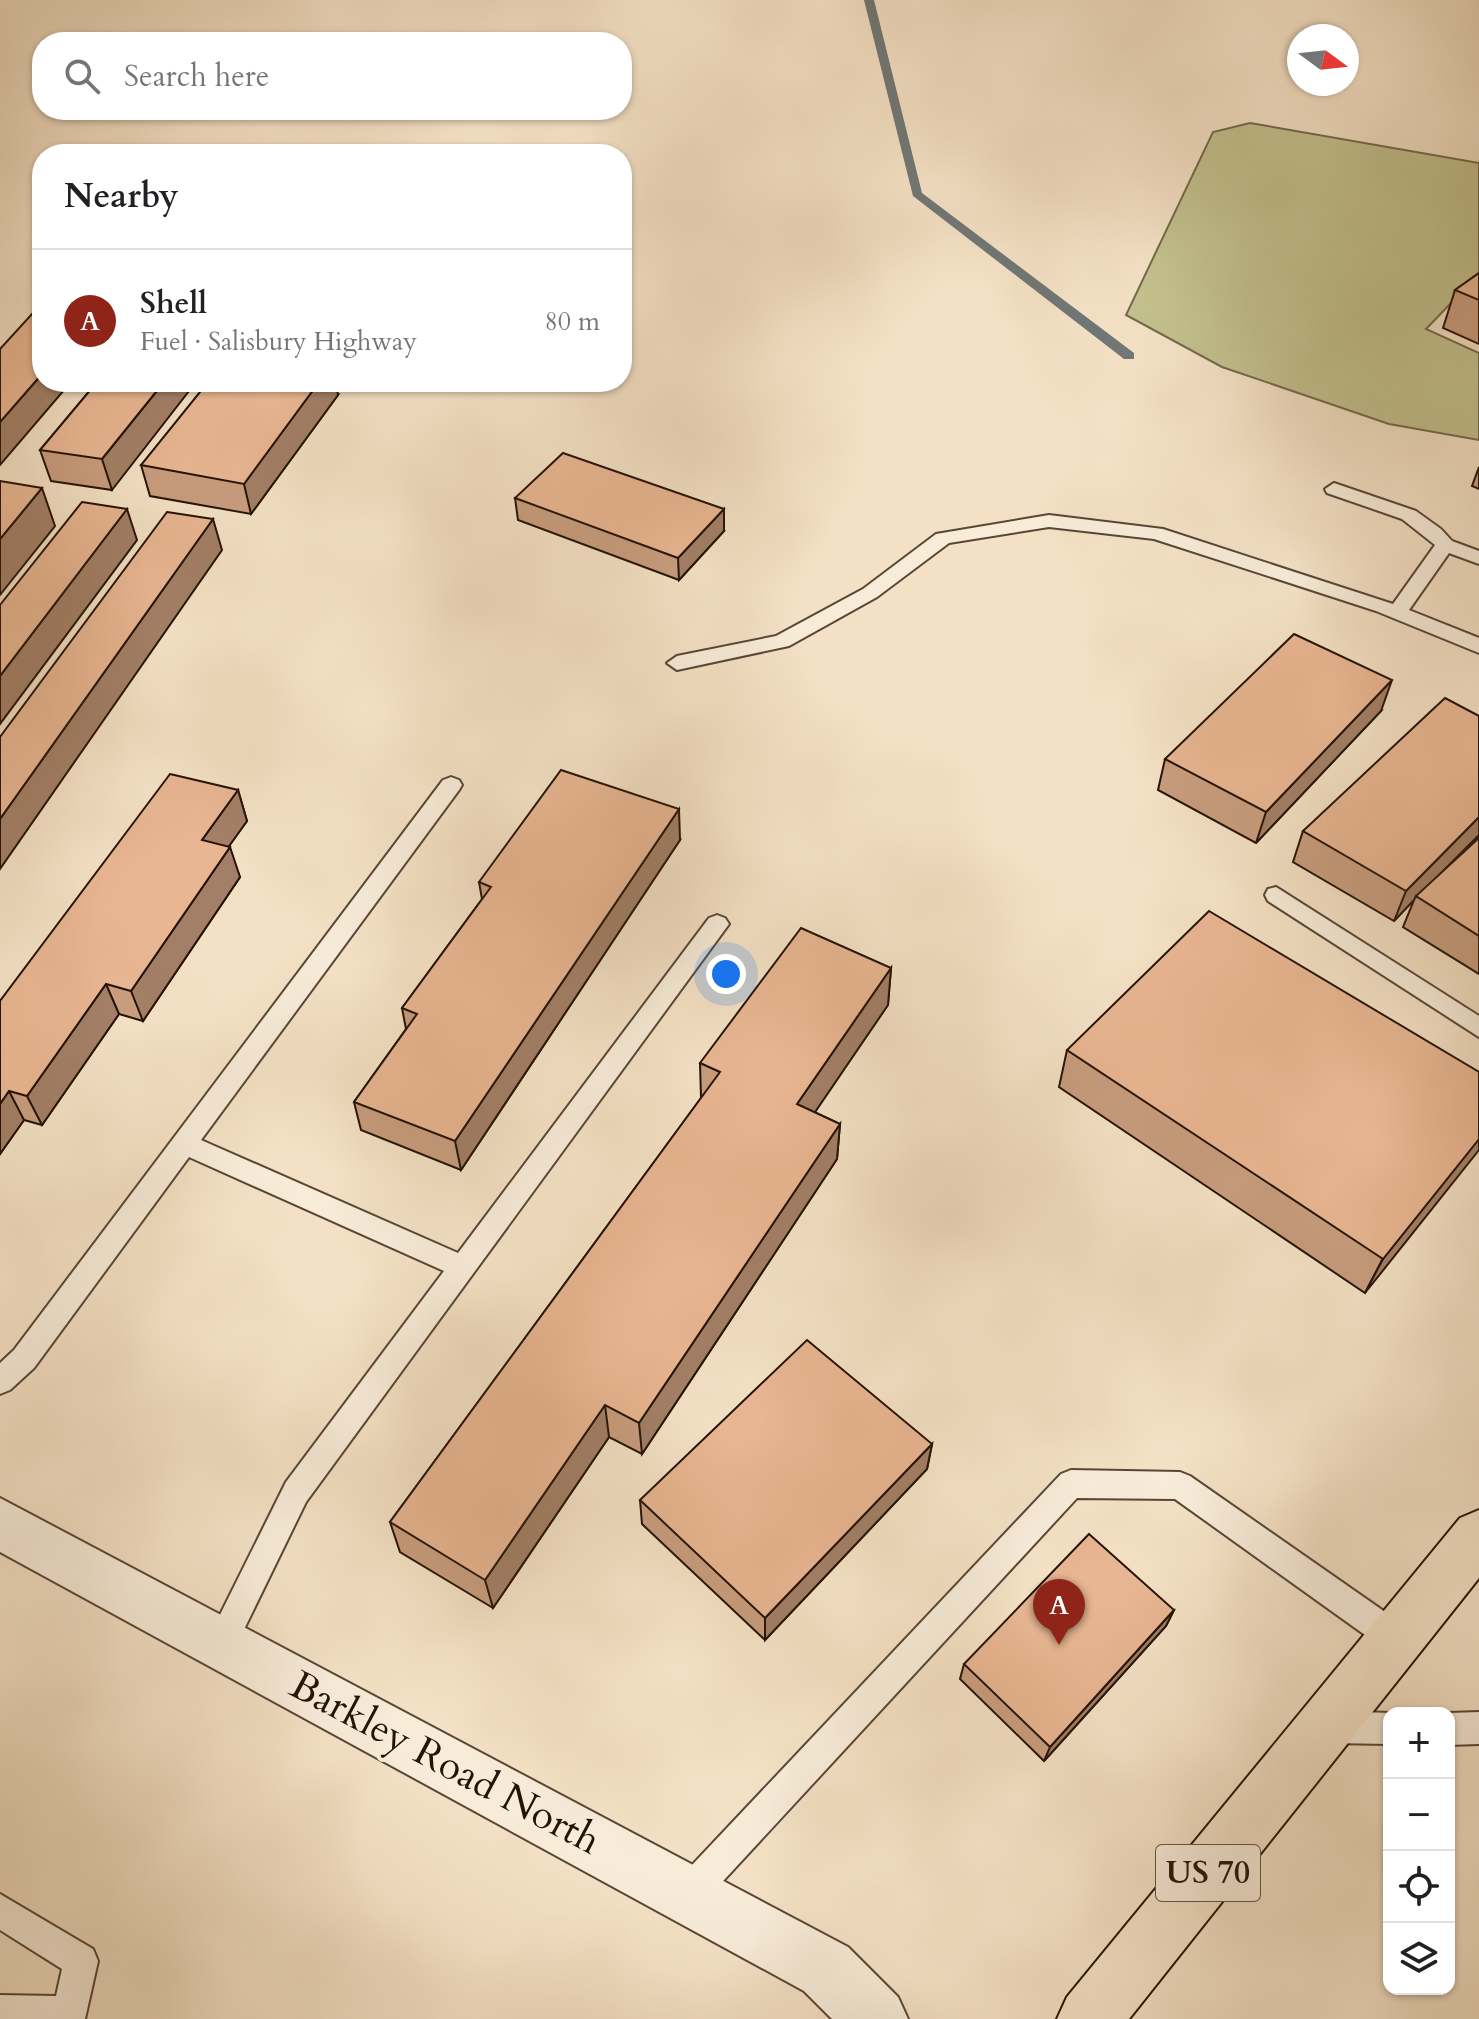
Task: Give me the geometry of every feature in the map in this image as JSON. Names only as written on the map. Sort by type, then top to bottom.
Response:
[{"type":"highway","name":"US 70","points":[[1089,2019],[1479,1536]]},
{"type":"street","name":"Barkley Road North","points":[[0,1524],[826,1969],[876,2019]]},
{"type":"lane","points":[[1334,489],[1388,505],[1435,531],[1445,545],[1479,558]]},
{"type":"lane","points":[[677,663],[782,641],[870,593],[943,538],[1049,521],[1156,533],[1397,613],[1479,646]]},
{"type":"lane","points":[[1397,613],[1445,545]]},
{"type":"lane","points":[[0,1381],[24,1359],[451,785]]},
{"type":"lane","points":[[1276,895],[1479,1028]]},
{"type":"lane","points":[[221,1643],[296,1492],[717,924]]},
{"type":"lane","points":[[184,1144],[463,1267]]},
{"type":"lane","points":[[688,1894],[1071,1484],[1180,1486],[1397,1639]]},
{"type":"lane","points":[[1327,1727],[1383,1728]]},
{"type":"lane","points":[[1455,1729],[1479,1728]]},
{"type":"lane","points":[[0,1911],[81,1961],[68,2016],[0,2012]]},
{"type":"shaded area","points":[[1250,123],[1479,163],[1479,274],[1426,329],[1479,353],[1479,440],[1389,424],[1222,367],[1126,315],[1213,132]]},
{"type":"building","points":[[1479,273],[1479,300],[1455,290]]},
{"type":"building","points":[[32,314],[32,385],[0,422],[0,349]]},
{"type":"building","points":[[89,392],[156,392],[102,459],[40,450]]},
{"type":"building","points":[[200,392],[312,392],[244,484],[141,465]]},
{"type":"building","points":[[563,453],[724,509],[678,558],[515,498]]},
{"type":"building","points":[[0,481],[42,488],[0,539]]},
{"type":"building","points":[[82,502],[127,509],[0,676],[0,605]]},
{"type":"building","points":[[167,512],[213,519],[0,819],[0,737]]},
{"type":"building","points":[[1294,634],[1392,680],[1266,812],[1165,759]]},
{"type":"building","points":[[1445,698],[1479,716],[1479,817],[1406,891],[1303,831]]},
{"type":"building","points":[[561,770],[679,809],[455,1141],[354,1102],[417,1014],[402,1008],[491,887],[479,882]]},
{"type":"building","points":[[170,774],[238,790],[202,840],[230,847],[131,991],[106,984],[27,1096],[9,1091],[0,1104],[0,1001]]},
{"type":"building","points":[[1479,838],[1479,936],[1416,896]]},
{"type":"building","points":[[1209,911],[1479,1072],[1479,1139],[1383,1259],[1067,1050]]},
{"type":"building","points":[[801,928],[891,968],[797,1104],[840,1124],[639,1423],[605,1405],[485,1580],[390,1522],[720,1072],[700,1063]]},
{"type":"building","points":[[807,1340],[932,1444],[765,1618],[640,1500]]},
{"type":"building","points":[[1089,1534],[1174,1610],[1050,1747],[964,1664]]},
{"type":"waterway","points":[[869,0],[917,194],[1129,356]]},
{"type":"place","name":"Shell","points":[[1059,1645]]}]
